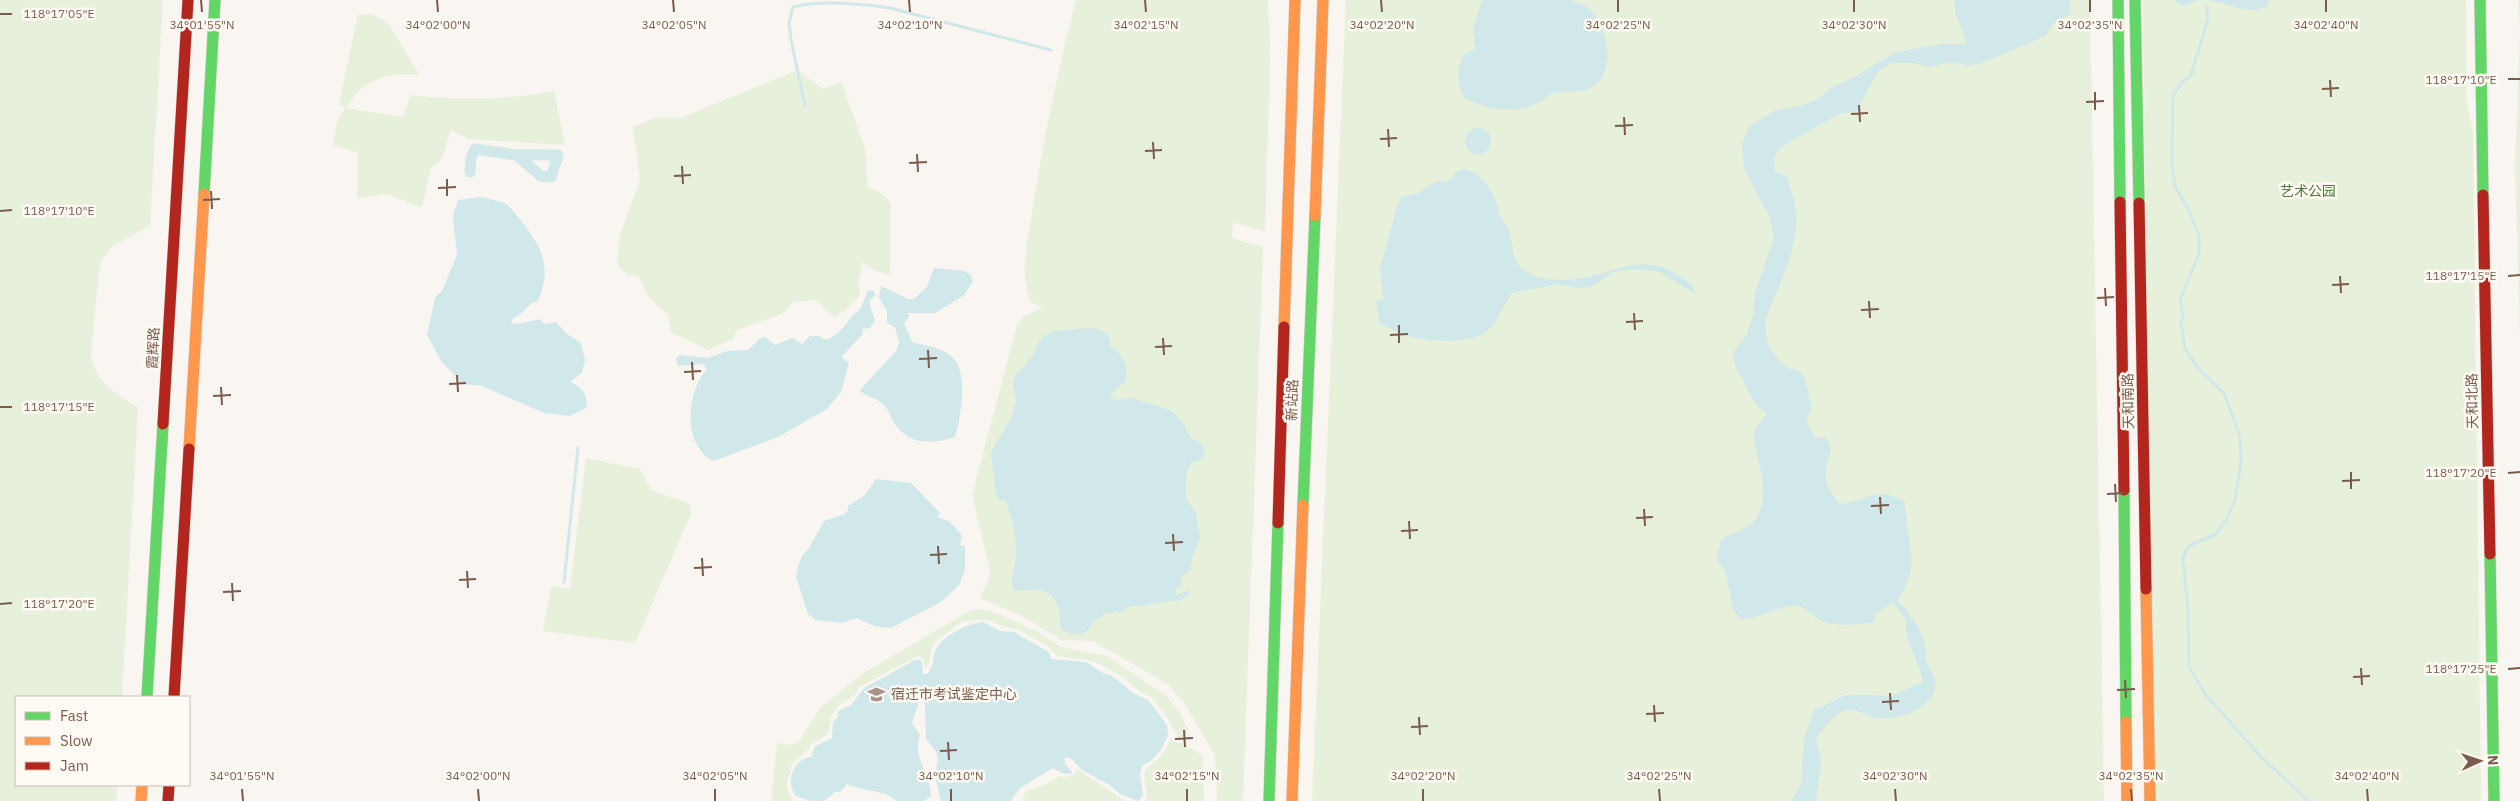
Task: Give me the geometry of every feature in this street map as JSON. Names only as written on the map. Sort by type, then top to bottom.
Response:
[{"type":"street","name":"霞辉路","points":[[147,696],[188,0]]},
{"type":"street","points":[[174,696],[215,0]]},
{"type":"street","name":"新站路","points":[[1269,801],[1295,0]]},
{"type":"street","name":"新站路","points":[[1292,801],[1323,0]]},
{"type":"street","name":"天和南路","points":[[2118,0],[2128,801]]},
{"type":"street","name":"天和南路","points":[[2135,0],[2150,801]]},
{"type":"street","name":"天和北路","points":[[2480,0],[2494,801]]},
{"type":"street","name":"天和北路","points":[[2491,0],[2503,801]]},
{"type":"street","points":[[140,801],[142,786]]},
{"type":"street","points":[[168,801],[169,786]]},
{"type":"green space","points":[[0,0],[163,0],[150,225],[110,248],[100,263],[91,354],[93,364],[101,380],[114,392],[138,407],[122,696],[15,696],[15,786],[117,786],[116,801],[0,801]]},
{"type":"green space","points":[[1076,0],[1268,0],[1270,57],[1265,232],[1233,222],[1232,238],[1263,247],[1243,801],[1217,801],[1215,755],[1184,703],[1167,684],[1093,641],[1062,640],[1022,616],[980,598],[988,582],[990,570],[972,495],[1017,325],[1025,316],[1043,307],[1033,303],[1029,297],[1025,277],[1026,255],[1046,133]]},
{"type":"green space","points":[[1346,0],[2090,0],[2104,801],[1312,801]]},
{"type":"green space","name":"艺术公园","points":[[2143,0],[2466,0],[2467,101],[2473,135],[2481,801],[2153,801]]},
{"type":"green space","points":[[2518,0],[2520,0],[2520,30]]},
{"type":"green space","points":[[372,14],[388,23],[419,74],[396,75],[368,83],[360,89],[346,108],[403,117],[411,95],[482,99],[554,91],[565,145],[468,139],[451,130],[442,158],[431,168],[422,208],[388,194],[357,198],[358,153],[333,145],[337,122],[345,108],[339,104],[358,15]]},
{"type":"green space","points":[[2520,30],[2520,338],[2515,168]]},
{"type":"green space","points":[[797,70],[823,89],[841,82],[865,148],[868,187],[883,194],[891,204],[890,275],[876,271],[862,262],[859,280],[860,295],[844,311],[834,317],[815,300],[793,302],[784,313],[737,330],[733,339],[708,350],[670,332],[668,315],[649,298],[639,277],[627,275],[617,264],[620,235],[640,180],[633,127],[655,118],[681,118]]},
{"type":"green space","points":[[586,458],[640,469],[651,490],[690,504],[691,514],[635,643],[543,631],[551,586],[570,589]]},
{"type":"green space","points":[[979,609],[997,613],[1038,632],[1061,647],[1107,656],[1168,697],[1181,715],[1188,730],[1183,739],[1178,737],[1152,697],[1142,693],[1120,675],[1093,661],[1058,656],[1047,646],[1019,630],[1001,626],[985,619],[962,622],[936,641],[931,650],[929,665],[925,668],[923,658],[918,656],[859,687],[856,694],[838,706],[831,716],[829,732],[811,744],[809,749],[792,764],[787,784],[789,795],[794,801],[771,801],[777,743],[792,745],[799,741],[820,708],[863,673],[970,611]]},
{"type":"green space","points":[[1171,739],[1196,751],[1203,757],[1204,801],[1145,801],[1147,795],[1144,775],[1146,769],[1163,754]]},
{"type":"green space","points":[[1075,768],[1126,801],[1022,801],[1025,792],[1045,785],[1060,776],[1063,778],[1076,774]]},
{"type":"water","points":[[1482,0],[1572,0],[1586,6],[1594,13],[1600,23],[1607,47],[1605,71],[1600,80],[1587,89],[1554,93],[1542,101],[1522,108],[1493,108],[1464,98],[1458,77],[1459,67],[1462,56],[1475,49],[1473,29]]},
{"type":"water","points":[[1955,0],[2070,0],[2071,14],[2053,24],[2045,36],[1985,62],[1969,66],[1952,62],[1929,67],[1913,63],[1890,63],[1877,73],[1857,111],[1839,114],[1781,147],[1774,157],[1775,171],[1787,177],[1797,222],[1789,260],[1767,319],[1765,329],[1767,339],[1771,349],[1780,361],[1789,368],[1797,370],[1805,378],[1812,408],[1806,420],[1815,438],[1825,437],[1830,446],[1831,449],[1825,472],[1831,492],[1840,504],[1879,495],[1887,495],[1904,501],[1911,548],[1911,566],[1907,583],[1897,600],[1910,615],[1920,632],[1925,645],[1927,664],[1936,685],[1932,696],[1926,703],[1902,716],[1876,718],[1850,710],[1838,714],[1816,738],[1821,762],[1816,801],[1791,801],[1801,784],[1804,739],[1814,710],[1846,695],[1890,696],[1923,682],[1909,644],[1906,619],[1893,603],[1874,614],[1875,622],[1840,625],[1820,620],[1797,606],[1785,607],[1756,617],[1741,619],[1734,612],[1725,571],[1716,558],[1722,539],[1747,527],[1756,518],[1761,507],[1762,483],[1753,433],[1767,413],[1758,407],[1751,396],[1737,369],[1733,353],[1747,334],[1753,315],[1755,293],[1774,237],[1769,216],[1744,169],[1742,145],[1749,126],[1774,111],[1803,105],[1818,99],[1834,86],[1851,79],[1896,52],[1941,44],[1966,44],[1955,11]]},
{"type":"water","points":[[2174,0],[2201,0],[2181,6]]},
{"type":"water","points":[[2201,0],[2268,0],[2268,6],[2251,10]]},
{"type":"water","points":[[1478,128],[1487,132],[1491,141],[1487,150],[1478,154],[1469,150],[1465,141],[1469,132]]},
{"type":"water","points":[[1464,169],[1479,176],[1489,187],[1501,217],[1511,235],[1513,252],[1517,262],[1520,267],[1532,275],[1558,280],[1576,279],[1624,266],[1649,264],[1663,267],[1677,274],[1693,285],[1695,294],[1660,272],[1632,269],[1613,272],[1591,287],[1577,288],[1560,284],[1512,293],[1491,327],[1480,335],[1471,338],[1440,341],[1412,337],[1380,324],[1376,301],[1383,299],[1380,269],[1398,203],[1402,197],[1420,192],[1436,182],[1446,182],[1457,171]]},
{"type":"water","points":[[481,197],[507,204],[535,241],[543,259],[544,279],[538,301],[513,318],[511,323],[518,324],[540,319],[544,324],[556,322],[567,334],[581,343],[585,360],[582,373],[570,382],[584,392],[587,403],[586,408],[569,416],[544,413],[482,386],[463,384],[441,361],[427,335],[435,298],[443,289],[457,255],[453,216],[458,200]]},
{"type":"water","points":[[934,268],[965,271],[971,275],[973,282],[963,296],[935,313],[908,313],[909,317],[904,323],[912,342],[938,349],[948,354],[957,364],[960,373],[962,396],[955,437],[928,442],[913,439],[906,435],[893,421],[885,406],[865,395],[860,390],[897,350],[899,342],[895,327],[887,323],[887,311],[879,298],[881,286],[908,299],[914,299],[927,287]]},
{"type":"water","points":[[868,290],[874,291],[875,296],[870,300],[870,303],[875,320],[870,328],[862,329],[863,334],[841,357],[849,363],[841,392],[827,409],[778,437],[714,461],[704,454],[696,444],[692,432],[691,418],[695,391],[707,369],[703,364],[678,366],[676,358],[680,355],[708,358],[727,351],[748,350],[760,338],[765,337],[775,345],[792,338],[802,344],[810,336],[819,336],[826,340],[838,333],[855,313],[860,310]]},
{"type":"water","points":[[1089,328],[1104,332],[1109,338],[1110,346],[1119,353],[1124,361],[1126,381],[1110,394],[1111,398],[1117,400],[1131,398],[1171,410],[1182,421],[1191,438],[1200,442],[1205,449],[1204,457],[1199,461],[1191,463],[1186,473],[1186,499],[1196,512],[1200,538],[1192,559],[1191,569],[1180,578],[1182,585],[1177,587],[1175,595],[1190,590],[1188,595],[1181,600],[1128,607],[1121,613],[1118,611],[1104,614],[1095,620],[1085,632],[1075,634],[1061,630],[1059,610],[1052,596],[1047,592],[1041,590],[1014,591],[1012,582],[1016,556],[1015,535],[1008,506],[1005,500],[998,499],[996,496],[991,452],[1012,416],[1016,401],[1013,383],[1015,376],[1033,356],[1038,342],[1054,331]]},
{"type":"water","points":[[876,479],[911,483],[940,513],[938,517],[950,522],[962,535],[960,545],[965,546],[965,570],[959,585],[941,602],[891,628],[874,626],[857,618],[841,623],[815,620],[808,614],[796,577],[802,556],[809,548],[824,521],[845,514],[848,506],[865,495]]},
{"type":"water","points":[[983,622],[1000,631],[1014,632],[1049,652],[1051,659],[1086,662],[1103,673],[1112,676],[1133,693],[1148,700],[1167,725],[1168,735],[1162,748],[1151,761],[1142,766],[1140,774],[1143,796],[1138,801],[1120,794],[1110,785],[1083,771],[1072,759],[1065,757],[1065,764],[1073,773],[1065,774],[1053,768],[1020,788],[1011,801],[941,801],[935,776],[938,758],[936,751],[926,739],[925,705],[922,692],[918,694],[918,705],[912,723],[920,735],[918,750],[931,796],[924,801],[897,801],[886,794],[847,784],[840,792],[835,792],[824,801],[810,801],[796,796],[791,784],[793,772],[800,762],[812,757],[814,747],[832,738],[833,722],[838,717],[838,711],[851,705],[864,688],[915,660],[919,659],[922,662],[923,674],[927,674],[932,668],[936,649],[942,641],[958,630]]},
{"type":"waterway","points":[[805,106],[791,40],[789,23],[793,7],[828,3],[890,8],[1051,50]]},
{"type":"waterway","points":[[2207,6],[2208,19],[2191,75],[2183,81],[2173,95],[2172,163],[2175,187],[2187,206],[2199,236],[2199,254],[2180,300],[2183,316],[2181,323],[2185,348],[2197,367],[2224,393],[2240,436],[2241,462],[2235,500],[2227,519],[2215,535],[2192,544],[2186,550],[2183,559],[2188,610],[2189,667],[2206,695],[2261,757],[2309,801]]},
{"type":"waterway","points":[[470,172],[471,158],[475,149],[516,155],[558,155],[551,177],[541,176],[516,155]]},
{"type":"waterway","points":[[564,582],[578,448]]},
{"type":"traffic: fast","points":[[204,194],[215,0]]},
{"type":"traffic: fast","points":[[2118,0],[2120,202]]},
{"type":"traffic: fast","points":[[2135,0],[2139,203]]},
{"type":"traffic: fast","points":[[2480,0],[2483,195]]},
{"type":"traffic: fast","points":[[1303,505],[1315,216]]},
{"type":"traffic: fast","points":[[147,696],[163,424]]},
{"type":"traffic: fast","points":[[2124,490],[2126,722]]},
{"type":"traffic: fast","points":[[1269,801],[1278,523]]},
{"type":"traffic: fast","points":[[2490,554],[2494,801]]},
{"type":"traffic: slow","points":[[1284,327],[1295,0]]},
{"type":"traffic: slow","points":[[1315,216],[1323,0]]},
{"type":"traffic: slow","points":[[189,449],[204,194]]},
{"type":"traffic: slow","points":[[1292,801],[1303,505]]},
{"type":"traffic: slow","points":[[2146,589],[2150,801]]},
{"type":"traffic: slow","points":[[2126,722],[2127,801]]},
{"type":"traffic: slow","points":[[141,801],[142,786]]},
{"type":"traffic: jam","points":[[163,424],[188,0]]},
{"type":"traffic: jam","points":[[2483,195],[2490,554]]},
{"type":"traffic: jam","points":[[2120,202],[2124,490]]},
{"type":"traffic: jam","points":[[2139,203],[2146,589]]},
{"type":"traffic: jam","points":[[1278,523],[1284,327]]},
{"type":"traffic: jam","points":[[174,696],[189,449]]},
{"type":"traffic: jam","points":[[168,801],[169,786]]},
{"type":"place","name":"宿迁市考试鉴定中心","points":[[877,694]]}]
